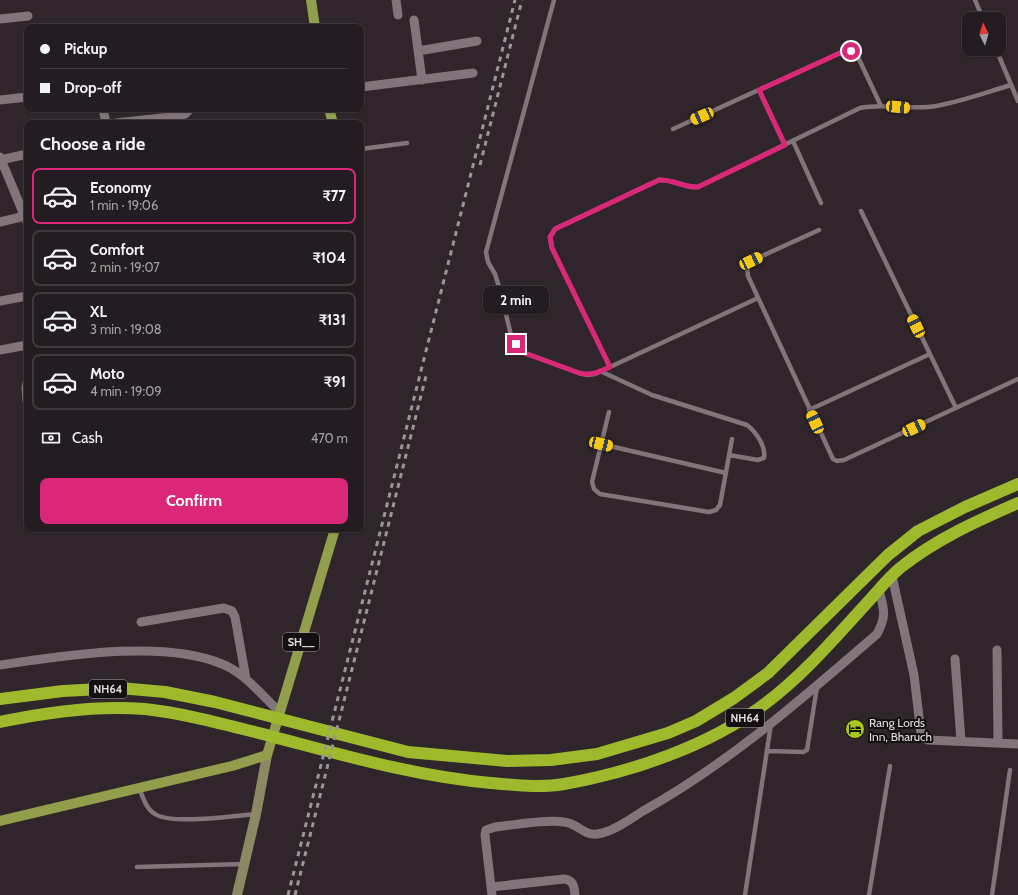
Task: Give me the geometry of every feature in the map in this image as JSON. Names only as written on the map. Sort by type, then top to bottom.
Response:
[{"type":"highway","name":"NH64","points":[[0,699],[63,690],[120,688],[165,692],[214,702],[408,752],[507,761],[551,760],[597,754],[668,733],[696,721],[734,698],[768,673],[888,555],[918,531],[965,507],[1018,484]]},
{"type":"highway","name":"NH64","points":[[0,722],[27,716],[87,709],[144,709],[210,721],[406,770],[464,780],[524,785],[562,784],[623,769],[677,753],[729,728],[766,703],[807,668],[892,576],[928,546],[972,523],[1018,503]]},
{"type":"main road","points":[[311,0],[315,24]]},
{"type":"main road","name":"SH__","points":[[267,755],[334,532]]},
{"type":"main road","points":[[0,821],[232,766],[267,755],[256,814],[243,864],[237,895]]},
{"type":"street","points":[[396,0],[398,15]]},
{"type":"street","points":[[0,19],[28,16]]},
{"type":"street","points":[[414,20],[422,80]]},
{"type":"street","points":[[418,51],[477,41]]},
{"type":"street","points":[[364,87],[473,73]]},
{"type":"street","points":[[0,100],[24,97]]},
{"type":"street","points":[[143,120],[179,116],[187,112]]},
{"type":"street","points":[[24,155],[0,159],[24,214]]},
{"type":"street","points":[[0,222],[24,219]]},
{"type":"street","points":[[0,301],[24,297]]},
{"type":"street","points":[[0,350],[24,346]]},
{"type":"street","points":[[892,576],[914,675],[921,734],[923,738],[928,740],[1018,744]]},
{"type":"street","points":[[575,895],[573,884],[564,878],[491,891],[485,835],[486,830],[490,828],[561,821],[575,825],[586,833],[602,833],[668,797],[772,723],[877,634],[884,621],[884,606],[879,590]]},
{"type":"street","points":[[141,622],[224,608],[232,611],[235,617],[246,679]]},
{"type":"street","points":[[997,650],[998,743]]},
{"type":"street","points":[[0,665],[40,659],[145,651],[179,653],[222,664],[246,679],[280,712]]},
{"type":"street","points":[[955,659],[961,741]]},
{"type":"lane","points":[[554,0],[487,246],[488,262],[495,274],[511,334],[522,352],[587,375],[610,367],[758,298]]},
{"type":"lane","points":[[975,0],[980,12]]},
{"type":"lane","points":[[673,129],[840,53],[851,51],[858,56],[881,106]]},
{"type":"lane","points":[[999,56],[1018,101]]},
{"type":"lane","points":[[610,367],[552,248],[550,237],[555,229],[659,180],[668,179],[688,188],[698,187],[860,108],[874,105],[909,108],[930,107],[1011,85]]},
{"type":"lane","points":[[759,90],[785,145]]},
{"type":"lane","points":[[793,141],[821,203]]},
{"type":"lane","points":[[364,149],[407,143]]},
{"type":"lane","points":[[861,211],[956,408]]},
{"type":"lane","points":[[819,230],[751,261],[747,268],[748,276],[833,459],[837,461],[844,460],[1018,380]]},
{"type":"lane","points":[[810,410],[930,354]]},
{"type":"lane","points":[[600,371],[652,395],[747,425],[755,431],[765,452],[764,458],[758,460],[729,455]]},
{"type":"lane","points":[[609,412],[592,482],[594,489],[600,494],[709,512],[716,510],[720,505],[732,439]]},
{"type":"lane","points":[[601,444],[726,473]]},
{"type":"lane","points":[[768,750],[803,752],[807,750],[817,686]]},
{"type":"lane","points":[[745,895],[772,723]]},
{"type":"lane","points":[[869,895],[890,766]]},
{"type":"lane","points":[[992,895],[1010,770]]},
{"type":"lane","points":[[139,788],[147,807],[154,814],[162,818],[185,819],[256,814]]},
{"type":"lane","points":[[137,867],[243,864]]},
{"type":"railway","points":[[288,895],[515,0]]},
{"type":"railway","points":[[480,165],[522,0]]},
{"type":"railway","points":[[295,895],[427,372]]},
{"type":"place","name":"Rang Lords Inn, Bharuch","points":[[855,729]]},
{"type":"route","points":[[516,344],[522,352],[587,375],[595,374],[610,367],[552,248],[550,237],[555,229],[659,180],[668,179],[688,188],[698,187],[785,145],[759,90],[840,53],[851,51]]}]
